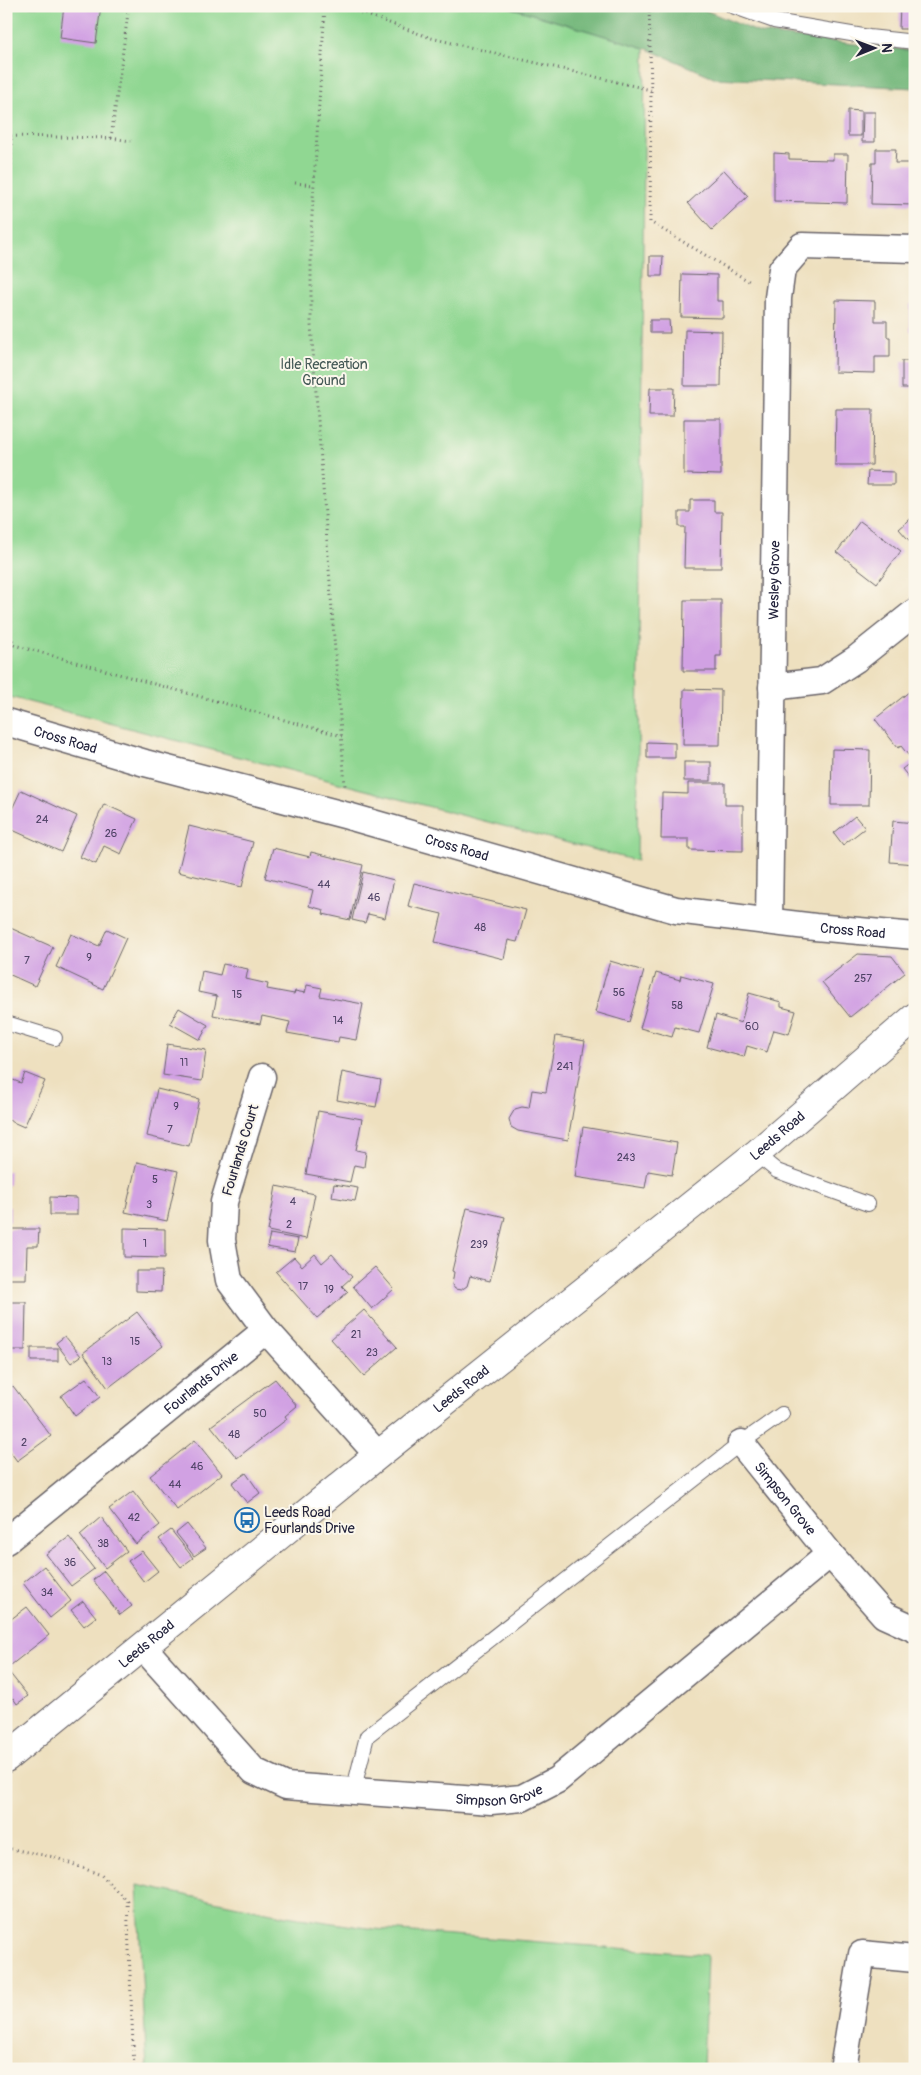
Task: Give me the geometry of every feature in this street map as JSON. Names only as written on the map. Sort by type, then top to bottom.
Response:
[{"type":"main road","name":"Leeds Road","points":[[6,1758],[378,1455],[756,1154],[915,1017]]},
{"type":"street","name":"Wesley Grove","points":[[769,921],[778,298],[782,269],[802,246],[915,248]]},
{"type":"street","points":[[772,688],[822,681],[856,658],[915,612]]},
{"type":"street","name":"Cross Road","points":[[6,722],[145,763],[348,816],[676,910],[915,936]]},
{"type":"street","name":"Fourlands Court","points":[[262,1077],[224,1202],[222,1240],[229,1280],[266,1330]]},
{"type":"street","points":[[266,1330],[378,1455]]},
{"type":"street","name":"Fourlands Drive","points":[[8,1535],[266,1330]]},
{"type":"street","name":"Simpson Grove","points":[[741,1443],[830,1554],[884,1615],[915,1629]]},
{"type":"street","name":"Simpson Grove","points":[[143,1646],[254,1771],[286,1786],[491,1801],[522,1798],[557,1780],[830,1554]]},
{"type":"street","points":[[843,2069],[862,1954],[915,1958]]},
{"type":"lane","points":[[732,6],[774,21],[869,37],[915,42]]},
{"type":"lane","points":[[6,1023],[55,1038]]},
{"type":"lane","points":[[756,1154],[777,1171],[868,1204]]},
{"type":"lane","points":[[353,1792],[367,1736],[741,1443],[782,1414]]},
{"type":"path","points":[[111,138],[129,6]]},
{"type":"path","points":[[325,6],[310,231],[311,325],[348,816]]},
{"type":"path","points":[[342,6],[432,38],[651,90]]},
{"type":"path","points":[[649,6],[651,90],[650,222],[778,298]]},
{"type":"path","points":[[6,136],[111,138],[131,141]]},
{"type":"path","points":[[11,136],[11,165]]},
{"type":"path","points":[[295,183],[313,185]]},
{"type":"path","points":[[6,621],[14,645],[342,736]]},
{"type":"path","points":[[6,1848],[54,1857],[101,1875],[127,1901],[134,2069]]},
{"type":"green space","name":"Idle Recreation Ground","points":[[6,6],[506,6],[645,48],[637,861],[6,696]]},
{"type":"green space","points":[[506,6],[695,6],[760,33],[915,51],[915,88],[716,78],[645,48]]},
{"type":"green space","points":[[137,1885],[286,1916],[374,1929],[707,1955],[703,2069],[147,2069]]},
{"type":"building","points":[[64,6],[101,6],[96,43],[60,38]]},
{"type":"building","points":[[900,6],[915,6],[915,29],[899,29]]},
{"type":"building","points":[[848,110],[861,111],[861,136],[848,136]]},
{"type":"building","points":[[863,112],[875,112],[875,142],[862,142]]},
{"type":"building","points":[[876,149],[896,149],[895,163],[915,163],[915,205],[871,204],[872,163],[876,163]]},
{"type":"building","points":[[774,153],[789,154],[789,159],[833,160],[833,154],[848,154],[847,203],[774,201]]},
{"type":"building","points":[[724,170],[748,196],[712,230],[688,203]]},
{"type":"building","points":[[650,256],[663,256],[662,276],[650,276]]},
{"type":"building","points":[[682,274],[717,275],[717,301],[723,301],[723,318],[681,317]]},
{"type":"building","points":[[836,300],[875,301],[875,321],[887,321],[887,337],[890,337],[890,357],[875,357],[875,373],[835,372]]},
{"type":"building","points":[[910,304],[915,304],[915,332],[910,332]]},
{"type":"building","points":[[650,320],[669,320],[670,333],[650,333]]},
{"type":"building","points":[[685,330],[722,331],[721,386],[684,386]]},
{"type":"building","points":[[902,361],[915,361],[915,388],[902,388]]},
{"type":"building","points":[[650,388],[674,388],[673,416],[649,416]]},
{"type":"building","points":[[836,409],[873,409],[872,465],[835,465]]},
{"type":"building","points":[[684,419],[721,419],[721,475],[684,474]]},
{"type":"building","points":[[868,471],[894,472],[894,485],[867,485]]},
{"type":"building","points":[[690,500],[714,500],[714,512],[722,512],[721,568],[684,568],[685,527],[679,527],[679,512],[690,512]]},
{"type":"building","points":[[915,515],[915,547],[899,529]]},
{"type":"building","points":[[860,521],[901,551],[877,583],[837,552]]},
{"type":"building","points":[[684,600],[721,600],[721,656],[716,656],[716,671],[683,671]]},
{"type":"building","points":[[915,687],[915,751],[909,756],[901,746],[898,748],[875,719]]},
{"type":"building","points":[[684,689],[721,690],[720,745],[683,745]]},
{"type":"building","points":[[647,742],[675,743],[675,758],[647,758]]},
{"type":"building","points":[[832,749],[870,750],[869,805],[831,805]]},
{"type":"building","points":[[915,761],[915,785],[902,769]]},
{"type":"building","points":[[684,762],[711,762],[711,781],[684,781]]},
{"type":"building","points":[[688,783],[725,783],[725,805],[743,805],[743,851],[689,850],[689,839],[661,839],[662,793],[688,794]]},
{"type":"building","points":[[21,790],[77,816],[61,852],[6,827],[6,822]]},
{"type":"building","points":[[104,804],[137,819],[121,854],[104,846],[96,864],[80,857]]},
{"type":"building","points":[[855,816],[865,828],[843,845],[834,833]]},
{"type":"building","points":[[893,821],[915,823],[915,864],[890,862]]},
{"type":"building","points":[[189,826],[253,842],[242,887],[178,872]]},
{"type":"building","points":[[273,848],[310,857],[311,852],[363,865],[350,920],[323,914],[324,910],[309,906],[313,890],[265,878]]},
{"type":"building","points":[[363,872],[394,880],[385,918],[368,914],[365,923],[352,920]]},
{"type":"building","points":[[414,883],[526,910],[517,942],[508,940],[504,959],[435,942],[442,914],[408,906]]},
{"type":"building","points":[[6,926],[53,947],[35,986],[6,973]]},
{"type":"building","points":[[107,929],[126,938],[103,989],[56,967],[71,934],[99,946]]},
{"type":"building","points":[[858,954],[892,956],[905,973],[850,1017],[822,982]]},
{"type":"building","points":[[610,961],[644,971],[629,1022],[595,1012]]},
{"type":"building","points":[[223,964],[248,969],[246,979],[268,984],[267,989],[294,994],[295,991],[305,993],[307,985],[322,988],[320,996],[363,1004],[356,1040],[339,1037],[338,1042],[287,1033],[290,1022],[262,1016],[260,1024],[213,1015],[217,996],[198,992],[202,971],[220,975]]},
{"type":"building","points":[[656,973],[680,980],[681,975],[714,984],[699,1033],[675,1027],[672,1037],[640,1028]]},
{"type":"building","points":[[749,993],[781,1002],[781,1007],[796,1011],[789,1034],[774,1030],[767,1052],[747,1046],[744,1057],[707,1047],[716,1015],[741,1023]]},
{"type":"building","points":[[179,1008],[208,1025],[200,1040],[170,1023]]},
{"type":"building","points":[[556,1036],[585,1041],[568,1140],[518,1131],[511,1127],[509,1119],[515,1109],[529,1108],[532,1090],[546,1092]]},
{"type":"building","points":[[167,1044],[206,1050],[202,1081],[163,1075]]},
{"type":"building","points":[[342,1072],[381,1080],[376,1107],[337,1100]]},
{"type":"building","points":[[25,1073],[45,1081],[24,1127],[6,1119],[6,1096],[13,1080],[21,1083]]},
{"type":"building","points":[[157,1089],[199,1099],[189,1146],[147,1136]]},
{"type":"building","points":[[318,1111],[362,1119],[356,1150],[366,1152],[364,1167],[354,1165],[350,1182],[306,1174]]},
{"type":"building","points":[[583,1127],[677,1143],[672,1175],[648,1171],[645,1188],[575,1177]]},
{"type":"building","points":[[137,1162],[178,1171],[167,1221],[125,1212]]},
{"type":"building","points":[[6,1171],[10,1171],[9,1185],[6,1185]]},
{"type":"building","points":[[334,1184],[358,1188],[355,1201],[332,1197]]},
{"type":"building","points":[[276,1186],[315,1194],[306,1239],[268,1231]]},
{"type":"building","points":[[50,1197],[77,1198],[77,1215],[50,1215]]},
{"type":"building","points":[[6,1207],[10,1207],[10,1221],[6,1221]]},
{"type":"building","points":[[467,1208],[505,1217],[490,1281],[470,1276],[467,1286],[461,1290],[455,1289],[452,1285],[454,1272],[452,1271]]},
{"type":"building","points":[[124,1228],[165,1229],[165,1258],[124,1257]]},
{"type":"building","points":[[6,1229],[39,1229],[38,1246],[27,1246],[26,1279],[6,1279]]},
{"type":"building","points":[[270,1234],[298,1239],[295,1252],[267,1247]]},
{"type":"building","points":[[315,1254],[322,1263],[332,1254],[352,1277],[342,1286],[348,1292],[317,1318],[276,1272],[294,1257],[302,1266]]},
{"type":"building","points":[[375,1267],[394,1289],[372,1309],[353,1286]]},
{"type":"building","points":[[136,1271],[162,1271],[161,1292],[136,1291]]},
{"type":"building","points":[[6,1302],[26,1302],[25,1350],[6,1350]]},
{"type":"building","points":[[364,1310],[397,1347],[364,1376],[331,1339]]},
{"type":"building","points":[[137,1312],[163,1346],[108,1388],[83,1353]]},
{"type":"building","points":[[65,1336],[81,1356],[71,1363],[56,1343]]},
{"type":"building","points":[[31,1348],[58,1348],[58,1361],[31,1361]]},
{"type":"building","points":[[6,1364],[8,1364],[8,1387],[6,1387]]},
{"type":"building","points":[[86,1378],[100,1397],[75,1416],[61,1396]]},
{"type":"building","points":[[275,1379],[297,1406],[285,1416],[287,1419],[237,1458],[211,1426]]},
{"type":"building","points":[[13,1386],[51,1436],[17,1461],[6,1446],[6,1391]]},
{"type":"building","points":[[195,1440],[222,1474],[177,1510],[150,1476]]},
{"type":"building","points":[[246,1473],[260,1493],[247,1503],[232,1483]]},
{"type":"building","points":[[133,1491],[160,1525],[136,1544],[109,1509]]},
{"type":"building","points":[[101,1517],[127,1551],[105,1568],[80,1535]]},
{"type":"building","points":[[187,1524],[206,1548],[194,1556],[176,1533]]},
{"type":"building","points":[[171,1530],[193,1558],[181,1567],[159,1539]]},
{"type":"building","points":[[69,1537],[94,1569],[71,1586],[46,1554]]},
{"type":"building","points":[[142,1551],[158,1571],[144,1582],[128,1561]]},
{"type":"building","points":[[44,1566],[71,1601],[50,1618],[23,1583]]},
{"type":"building","points":[[104,1571],[132,1606],[120,1615],[93,1580]]},
{"type":"building","points":[[83,1601],[96,1617],[84,1626],[71,1610]]},
{"type":"building","points":[[27,1607],[49,1635],[6,1669],[6,1623]]},
{"type":"building","points":[[8,1671],[28,1696],[17,1704],[13,1698],[6,1703],[6,1673]]},
{"type":"place","name":"Leeds Road Fourlands Drive","points":[[247,1520]]}]
